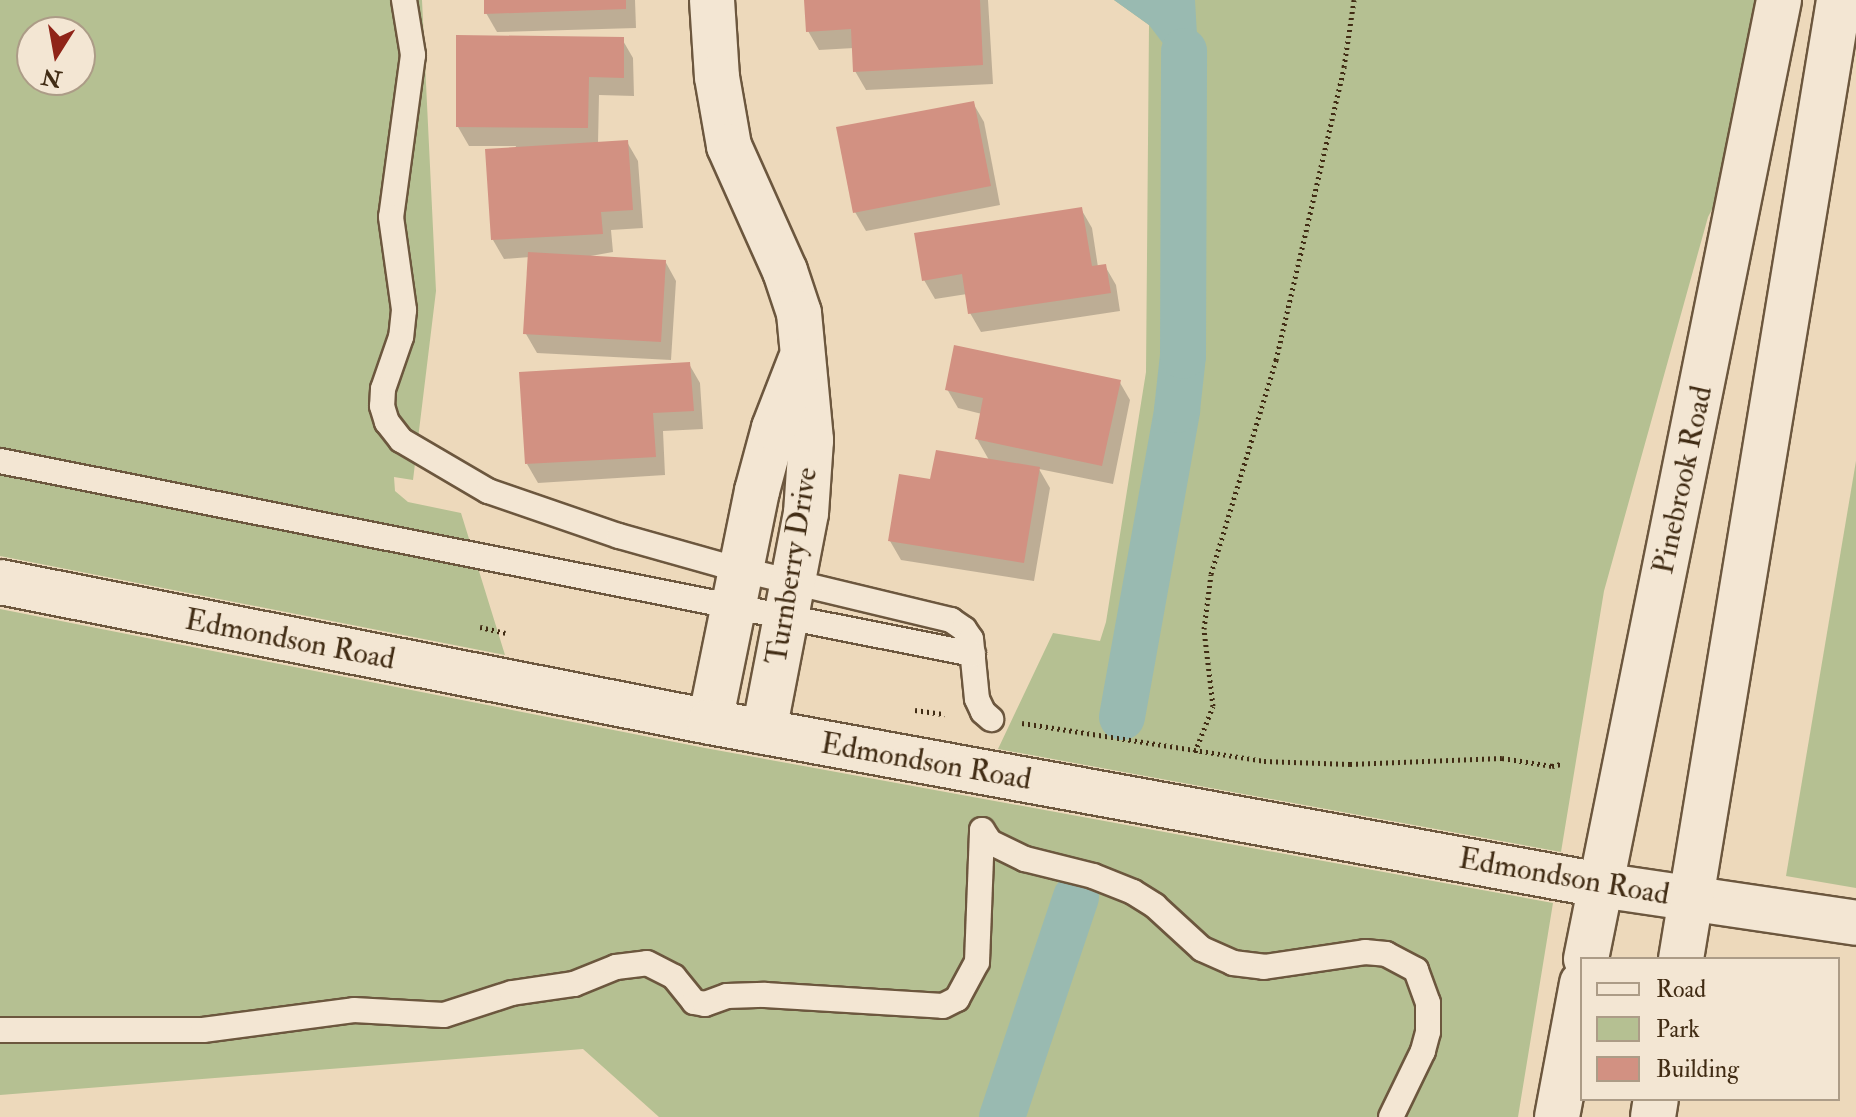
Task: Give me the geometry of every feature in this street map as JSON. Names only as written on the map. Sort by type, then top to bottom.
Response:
[{"type":"street","name":"Turnberry Drive","points":[[712,0],[717,77],[729,146],[793,291],[803,351],[810,477],[764,732]]},
{"type":"street","name":"Pinebrook Road","points":[[1586,957],[1779,0]]},
{"type":"street","points":[[1681,957],[1839,0]]},
{"type":"street","name":"Turnberry Drive","points":[[710,722],[765,461],[803,351]]},
{"type":"street","name":"Edmondson Road","points":[[0,582],[764,732],[1600,885],[1856,923]]},
{"type":"street","points":[[1557,1117],[1580,994]]},
{"type":"lane","points":[[404,0],[413,55],[391,217],[404,310],[396,358],[383,389],[382,406],[387,422],[401,440],[418,453],[488,491],[619,536],[737,588],[790,599],[943,617],[964,629],[973,654],[977,699],[991,719]]},
{"type":"lane","points":[[0,461],[737,588],[790,599],[973,654]]},
{"type":"lane","points":[[0,1030],[215,1030],[354,1010],[444,1015],[512,993],[574,984],[616,967],[647,963],[674,977],[694,1002],[705,1004],[727,996],[765,995],[943,1006],[957,999],[977,962],[982,830],[990,842],[1016,856],[1113,882],[1133,892],[1155,906],[1202,949],[1233,963],[1264,967],[1365,952],[1386,954],[1416,970],[1428,1003],[1428,1032],[1423,1051],[1391,1117]]},
{"type":"path","points":[[1195,752],[1213,706],[1204,629],[1211,574],[1276,360],[1344,67],[1354,0]]},
{"type":"green space","points":[[0,0],[422,0],[436,291],[413,480],[394,477],[395,491],[408,502],[461,513],[505,655],[0,556]]},
{"type":"green space","points":[[1114,0],[1756,0],[1717,200],[1708,217],[1604,591],[1561,852],[998,749],[1053,633],[1100,641],[1106,622],[1146,372],[1149,25]]},
{"type":"green space","points":[[1856,461],[1856,888],[1786,876]]},
{"type":"green space","points":[[0,609],[705,748],[1553,903],[1518,1117],[659,1117],[583,1049],[0,1095]]},
{"type":"water","points":[[1114,0],[1195,0],[1198,52],[1168,50],[1149,25]]},
{"type":"building","points":[[484,0],[626,0],[626,9],[484,14]]},
{"type":"building","points":[[804,0],[980,0],[983,65],[853,72],[851,29],[806,32]]},
{"type":"building","points":[[456,35],[624,37],[624,78],[589,77],[588,128],[456,127]]},
{"type":"building","points":[[974,101],[991,186],[853,213],[836,127]]},
{"type":"building","points":[[628,140],[633,210],[601,212],[603,234],[491,240],[485,149]]},
{"type":"building","points":[[1082,207],[1092,266],[1106,264],[1111,293],[968,314],[962,274],[922,281],[914,233]]},
{"type":"building","points":[[528,252],[666,260],[661,342],[523,334]]},
{"type":"building","points":[[954,345],[1121,380],[1102,466],[975,439],[983,398],[945,390]]},
{"type":"building","points":[[690,362],[694,411],[653,413],[656,457],[525,464],[519,372]]},
{"type":"building","points":[[936,450],[1040,467],[1024,563],[888,541],[899,474],[930,479]]},
{"type":"waterway","points":[[1122,717],[1177,410],[1183,356],[1184,51]]},
{"type":"waterway","points":[[1002,1117],[1076,897]]}]
